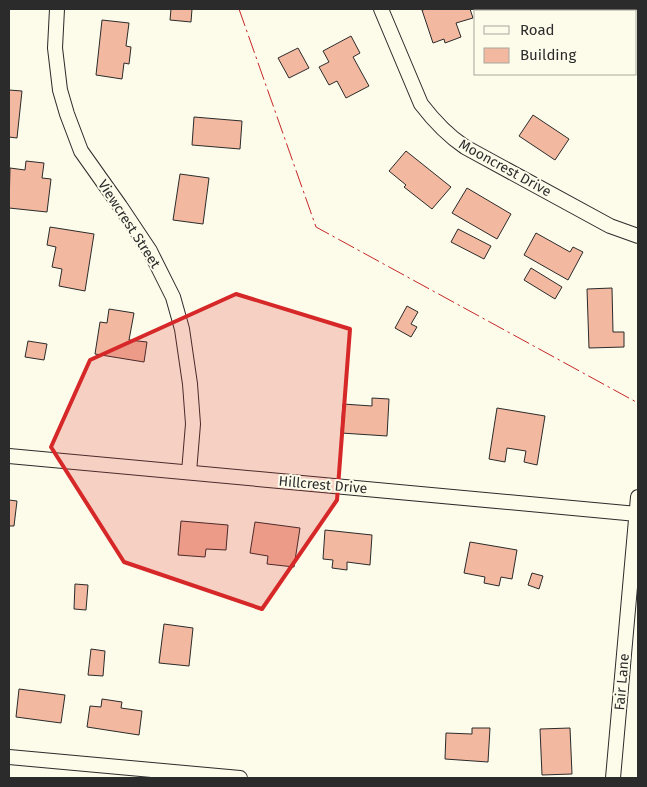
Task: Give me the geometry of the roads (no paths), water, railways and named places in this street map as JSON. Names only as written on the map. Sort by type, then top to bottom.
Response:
[{"type":"street","name":"Viewcrest Street","points":[[57,9],[55,48],[60,90],[66,114],[81,151],[150,252],[173,297],[178,313],[182,328],[194,424],[189,472]]},
{"type":"street","name":"Mooncrest Drive","points":[[380,9],[421,104],[449,136],[465,147],[610,226],[638,236]]},
{"type":"street","name":"Hillcrest Drive","points":[[9,456],[637,514]]},
{"type":"street","name":"Fair Lane","points":[[613,778],[633,609],[638,497]]},
{"type":"street","points":[[9,757],[240,778]]}]
